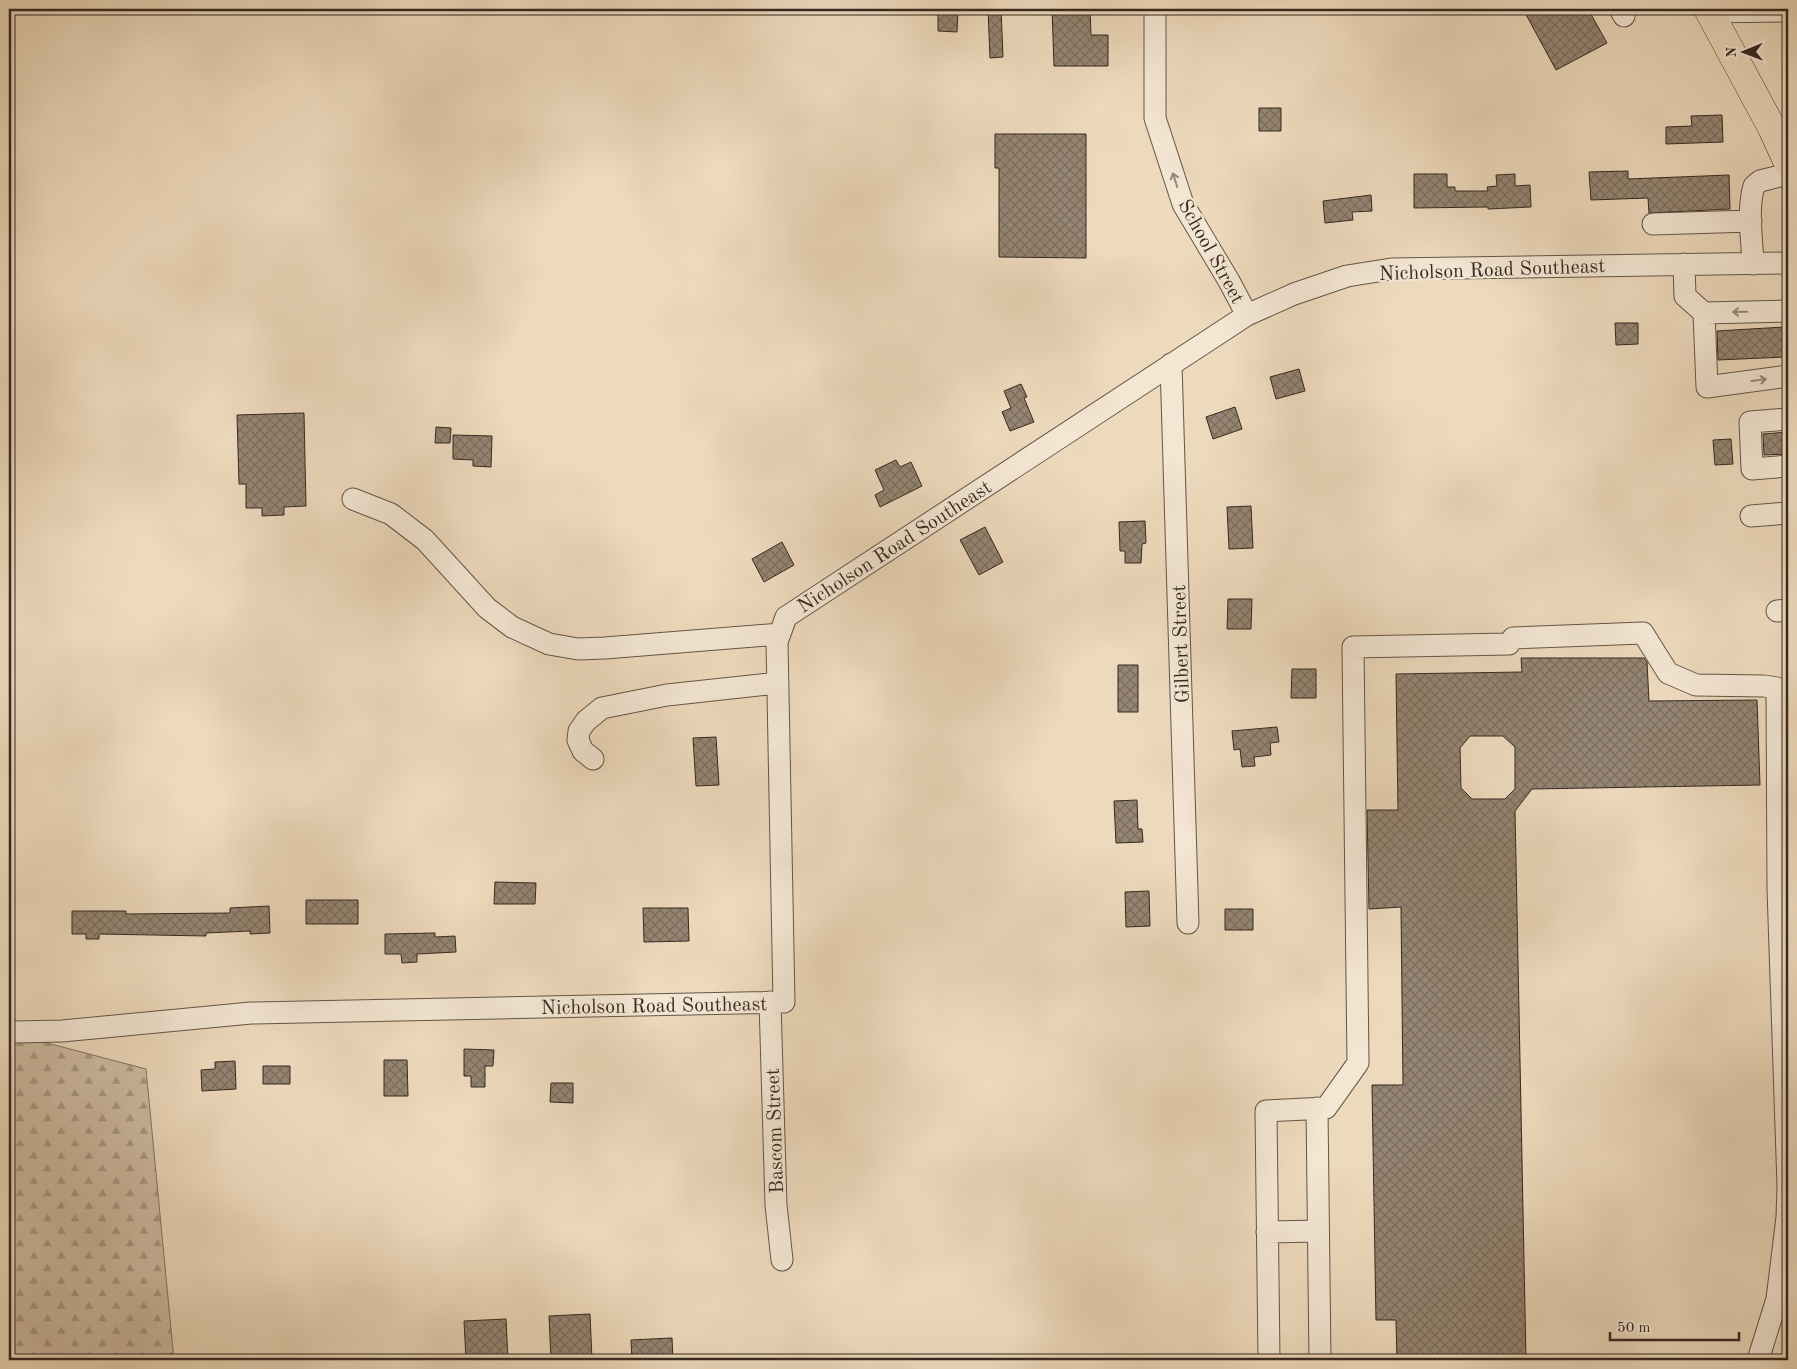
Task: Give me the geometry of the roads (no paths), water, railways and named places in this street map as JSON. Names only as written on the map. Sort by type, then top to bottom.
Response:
[{"type":"main road","points":[[1709,11],[1772,128],[1788,164]]},
{"type":"street","name":"School Street","points":[[1155,9],[1155,118],[1183,204],[1229,280],[1247,316]]},
{"type":"street","points":[[1709,11],[1788,11]]},
{"type":"street","points":[[1753,264],[1751,221],[1754,186],[1760,181],[1788,174]]},
{"type":"street","points":[[1654,224],[1751,221]]},
{"type":"street","name":"Nicholson Road Southeast","points":[[9,1031],[62,1031],[251,1013],[784,1002],[777,642],[786,617],[1171,364],[1247,316],[1294,294],[1347,276],[1391,269],[1788,263]]},
{"type":"street","points":[[1684,264],[1685,296],[1704,313],[1788,311]]},
{"type":"street","points":[[1704,313],[1707,387],[1788,376]]},
{"type":"street","name":"Gilbert Street","points":[[1171,364],[1188,923]]},
{"type":"street","points":[[1788,419],[1750,422],[1752,469],[1788,466]]},
{"type":"street","points":[[353,499],[391,514],[425,540],[487,608],[512,627],[549,644],[578,649],[722,640],[780,634]]},
{"type":"street","points":[[1751,516],[1788,513]]},
{"type":"street","points":[[1269,1360],[1266,1111],[1326,1108],[1358,1063],[1353,647],[1509,644],[1513,638],[1643,633],[1668,673],[1696,685],[1764,686],[1777,688],[1785,898],[1788,1196],[1776,1299],[1758,1360]]},
{"type":"street","points":[[592,759],[583,751],[578,740],[579,731],[586,721],[602,708],[667,695],[778,683]]},
{"type":"street","name":"Bascom Street","points":[[770,1002],[776,1205],[782,1260]]},
{"type":"street","points":[[1317,1108],[1320,1360]]},
{"type":"street","points":[[1267,1232],[1318,1231]]}]
